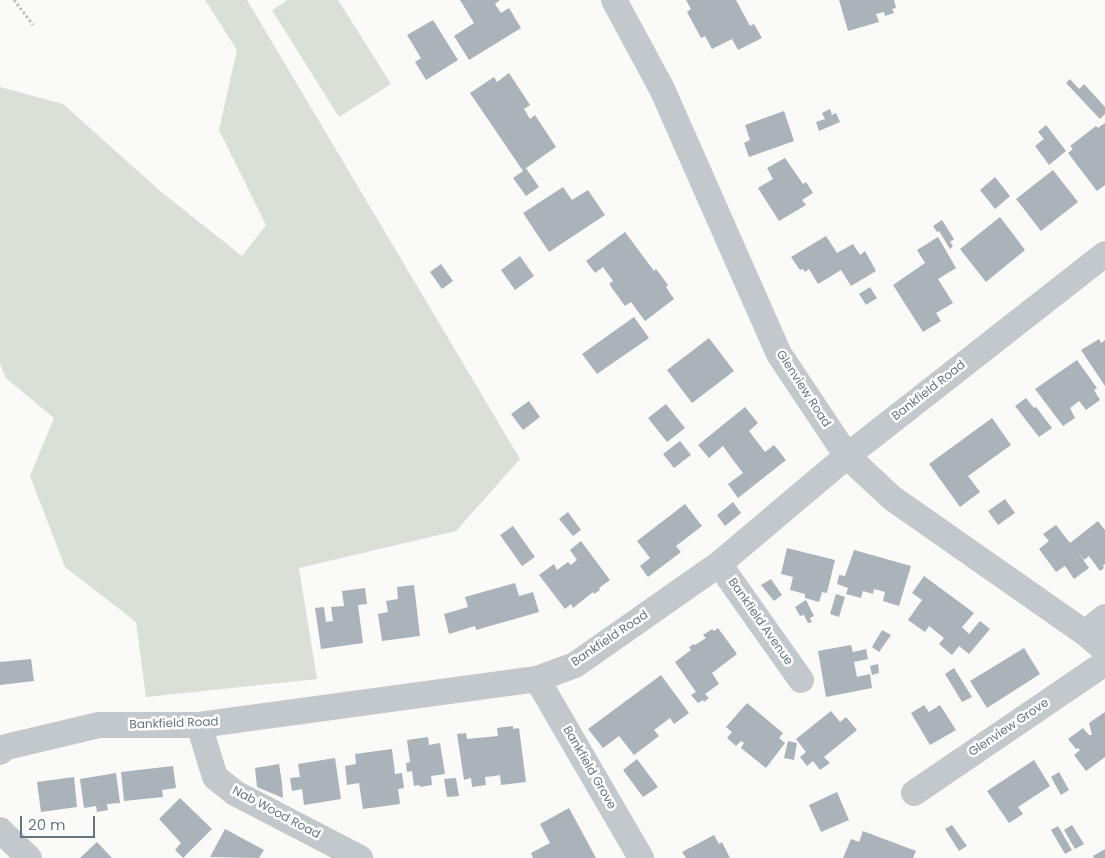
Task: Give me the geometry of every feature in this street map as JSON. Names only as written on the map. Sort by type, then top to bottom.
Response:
[{"type":"street","name":"Glenview Road","points":[[614,0],[662,90],[779,354],[847,456],[892,498],[1105,650]]},
{"type":"street","name":"Bankfield Road","points":[[0,752],[6,747],[99,725],[199,725],[537,679],[576,665],[719,564],[847,456],[1105,254]]},
{"type":"street","name":"Bankfield Avenue","points":[[719,564],[801,680]]},
{"type":"street","points":[[1085,634],[1105,617]]},
{"type":"street","name":"Glenview Grove","points":[[914,792],[1105,663]]},
{"type":"street","name":"Bankfield Grove","points":[[537,679],[641,858]]},
{"type":"street","name":"Nab Wood Road","points":[[199,725],[215,777],[235,793],[360,858]]},
{"type":"street","points":[[0,830],[29,858]]},
{"type":"path","points":[[14,0],[33,25]]},
{"type":"shaded area","points":[[205,0],[247,0],[520,459],[456,531],[299,568],[317,679],[146,697],[136,622],[65,567],[30,476],[54,418],[6,378],[0,364],[0,87],[63,104],[160,191],[242,256],[266,225],[219,130],[237,50]]},
{"type":"shaded area","points":[[288,0],[338,0],[391,84],[339,117],[272,10]]},
{"type":"building","points":[[460,0],[500,0],[495,4],[501,13],[509,8],[521,28],[469,60],[454,36],[474,23]]},
{"type":"building","points":[[686,0],[736,0],[750,26],[754,24],[762,38],[738,50],[732,39],[712,49],[705,36],[701,38],[687,12],[691,9]]},
{"type":"building","points":[[839,0],[894,0],[896,8],[892,9],[894,13],[885,16],[884,12],[876,14],[879,22],[848,31]]},
{"type":"building","points":[[433,20],[458,60],[426,80],[415,62],[421,58],[407,35]]},
{"type":"building","points":[[509,73],[530,105],[524,109],[530,119],[535,115],[556,147],[526,168],[539,187],[526,196],[513,178],[523,171],[470,93],[494,77],[497,82]]},
{"type":"building","points":[[1070,79],[1079,89],[1084,84],[1105,107],[1105,114],[1100,119],[1066,83]]},
{"type":"building","points":[[830,109],[832,115],[836,113],[840,122],[819,131],[816,122],[825,119],[822,113]]},
{"type":"building","points":[[784,111],[794,141],[749,157],[744,143],[750,140],[745,125]]},
{"type":"building","points":[[1105,123],[1105,185],[1097,191],[1068,153],[1073,149],[1070,146],[1096,126],[1098,128]]},
{"type":"building","points":[[1046,125],[1066,151],[1049,165],[1035,146],[1044,139],[1038,132]]},
{"type":"building","points":[[785,158],[803,184],[806,182],[813,193],[802,200],[806,205],[779,221],[758,188],[773,179],[767,168]]},
{"type":"building","points":[[1053,170],[1078,202],[1041,231],[1016,199]]},
{"type":"building","points":[[995,177],[1010,196],[995,209],[980,190]]},
{"type":"building","points":[[563,187],[572,200],[588,190],[605,215],[549,252],[523,213]]},
{"type":"building","points":[[1000,217],[1025,250],[986,282],[960,249]]},
{"type":"building","points":[[942,220],[954,239],[950,242],[953,246],[950,249],[939,231],[937,232],[933,226]]},
{"type":"building","points":[[625,232],[654,271],[656,269],[668,285],[666,287],[674,299],[645,321],[631,302],[625,306],[609,284],[613,281],[603,267],[595,273],[586,261]]},
{"type":"building","points":[[826,236],[837,253],[853,244],[860,255],[865,251],[876,271],[851,286],[841,270],[818,284],[809,269],[805,272],[803,269],[800,270],[791,257]]},
{"type":"building","points":[[938,237],[956,268],[938,279],[953,303],[936,313],[941,321],[923,332],[893,285],[925,263],[917,250]]},
{"type":"building","points":[[520,256],[534,276],[515,290],[501,270]]},
{"type":"building","points":[[441,264],[453,281],[442,289],[430,272]]},
{"type":"building","points":[[870,287],[877,298],[866,305],[859,294]]},
{"type":"building","points":[[634,317],[649,338],[597,374],[582,354]]},
{"type":"building","points":[[709,338],[734,371],[692,403],[667,370]]},
{"type":"building","points":[[1099,339],[1101,343],[1105,340],[1105,386],[1081,350]]},
{"type":"building","points":[[1077,360],[1097,388],[1094,390],[1100,400],[1086,410],[1079,401],[1070,408],[1075,418],[1063,426],[1035,389]]},
{"type":"building","points":[[1026,398],[1034,408],[1036,407],[1052,428],[1039,437],[1015,406]]},
{"type":"building","points":[[529,401],[540,417],[523,430],[511,414]]},
{"type":"building","points":[[666,404],[685,428],[667,442],[648,418]]},
{"type":"building","points":[[745,407],[758,423],[749,431],[765,452],[774,445],[786,460],[738,498],[728,484],[743,473],[723,446],[709,458],[698,445]]},
{"type":"building","points":[[992,418],[1011,445],[968,476],[980,492],[960,507],[929,464]]},
{"type":"building","points":[[680,441],[691,455],[674,468],[663,454]]},
{"type":"building","points":[[1005,499],[1015,513],[998,525],[988,511]]},
{"type":"building","points":[[733,502],[741,513],[725,526],[717,515]]},
{"type":"building","points":[[685,504],[702,526],[676,546],[681,552],[648,577],[640,566],[650,558],[637,541]]},
{"type":"building","points":[[568,512],[581,530],[573,536],[559,519]]},
{"type":"building","points":[[1098,521],[1105,530],[1104,568],[1100,571],[1089,556],[1084,560],[1077,551],[1089,568],[1074,579],[1065,566],[1056,572],[1039,549],[1049,541],[1043,534],[1056,525],[1070,543]]},
{"type":"building","points":[[513,526],[535,557],[522,566],[500,535]]},
{"type":"building","points":[[581,541],[610,580],[599,588],[600,590],[594,594],[593,592],[573,608],[571,604],[565,609],[539,575],[554,564],[557,570],[568,562],[571,565],[577,560],[570,550]]},
{"type":"building","points":[[787,548],[835,560],[827,593],[822,592],[819,602],[805,598],[805,594],[790,590],[793,577],[781,574]]},
{"type":"building","points":[[854,550],[911,566],[899,606],[883,601],[885,592],[874,589],[873,594],[863,591],[861,598],[846,594],[848,588],[837,584],[839,575],[845,576]]},
{"type":"building","points":[[924,576],[974,613],[962,627],[969,634],[980,621],[990,629],[969,654],[959,646],[952,655],[939,644],[944,638],[929,626],[925,632],[908,620],[922,600],[912,593]]},
{"type":"building","points":[[771,579],[782,595],[774,601],[761,585]]},
{"type":"building","points":[[515,583],[519,596],[533,592],[539,612],[476,630],[475,626],[449,634],[444,614],[468,607],[465,597]]},
{"type":"building","points":[[414,585],[420,636],[382,641],[378,614],[388,612],[386,601],[398,599],[397,587]]},
{"type":"building","points":[[365,588],[367,604],[358,605],[363,643],[321,649],[315,608],[324,607],[326,622],[333,621],[331,607],[344,606],[342,591]]},
{"type":"building","points":[[836,594],[845,597],[839,617],[830,614]]},
{"type":"building","points":[[806,600],[814,616],[810,618],[812,622],[808,623],[804,615],[800,616],[795,607]]},
{"type":"building","points":[[718,628],[737,654],[712,673],[719,684],[705,694],[709,698],[704,702],[703,700],[698,703],[691,695],[696,692],[675,662],[691,650],[689,647],[706,638],[703,635],[712,629],[714,631]]},
{"type":"building","points":[[882,630],[891,635],[879,652],[872,647]]},
{"type":"building","points":[[851,645],[853,652],[866,649],[868,659],[854,662],[857,677],[870,674],[872,688],[826,697],[818,651]]},
{"type":"building","points":[[1024,648],[1040,674],[987,708],[970,681]]},
{"type":"building","points":[[31,659],[34,681],[0,685],[0,662]]},
{"type":"building","points":[[878,664],[879,673],[872,675],[870,666]]},
{"type":"building","points":[[954,668],[972,697],[962,702],[945,674]]},
{"type":"building","points":[[661,675],[689,713],[674,724],[670,718],[654,730],[659,736],[634,755],[619,736],[603,748],[588,729]]},
{"type":"building","points":[[747,703],[783,733],[779,738],[785,743],[766,768],[741,748],[744,743],[741,741],[736,746],[727,738],[732,732],[726,727]]},
{"type":"building","points":[[924,705],[929,712],[940,705],[956,730],[930,745],[911,713]]},
{"type":"building","points":[[831,711],[840,722],[846,717],[857,730],[824,757],[830,763],[820,770],[813,761],[807,766],[800,757],[806,752],[796,739]]},
{"type":"building","points":[[1105,712],[1105,757],[1086,771],[1074,755],[1080,750],[1076,749],[1068,739],[1083,728],[1089,735],[1092,735],[1089,723]]},
{"type":"building","points":[[513,726],[513,729],[519,728],[526,782],[501,785],[500,775],[485,777],[486,785],[472,787],[471,778],[464,780],[457,734],[466,733],[467,739],[498,736],[497,728]]},
{"type":"building","points":[[428,737],[429,745],[440,743],[445,774],[431,776],[432,785],[414,786],[412,771],[407,772],[406,763],[410,762],[407,740]]},
{"type":"building","points":[[788,741],[797,743],[794,760],[784,758]]},
{"type":"building","points":[[392,749],[395,774],[402,773],[404,788],[398,789],[400,804],[363,809],[359,783],[347,785],[345,766],[356,764],[355,754]]},
{"type":"building","points":[[335,758],[341,799],[304,805],[302,789],[292,791],[290,778],[300,777],[298,764]]},
{"type":"building","points":[[637,759],[658,787],[643,797],[623,770]]},
{"type":"building","points":[[1034,760],[1050,786],[1018,807],[1023,814],[1009,823],[987,791]]},
{"type":"building","points":[[279,764],[283,798],[257,787],[255,768]]},
{"type":"building","points":[[173,766],[176,788],[162,790],[163,797],[124,801],[121,772]]},
{"type":"building","points":[[1059,772],[1069,790],[1061,795],[1051,777]]},
{"type":"building","points":[[116,773],[120,803],[107,804],[108,810],[97,812],[96,806],[84,808],[80,779]]},
{"type":"building","points":[[74,777],[77,807],[41,812],[37,782]]},
{"type":"building","points":[[456,778],[459,796],[447,797],[444,779]]},
{"type":"building","points":[[837,792],[849,820],[821,832],[809,805]]},
{"type":"building","points":[[180,798],[212,829],[183,858],[175,850],[181,843],[159,819]]},
{"type":"building","points":[[569,808],[596,858],[533,858],[531,853],[550,843],[540,824]]},
{"type":"building","points":[[952,825],[967,846],[959,851],[945,829]]},
{"type":"building","points":[[1072,825],[1084,844],[1075,849],[1064,830]]},
{"type":"building","points":[[1058,826],[1072,850],[1065,854],[1051,830]]},
{"type":"building","points":[[225,829],[264,850],[259,858],[210,857]]},
{"type":"building","points":[[863,831],[916,851],[913,858],[843,858],[851,839],[859,842]]},
{"type":"building","points":[[714,835],[719,844],[722,842],[730,858],[686,858],[682,852]]},
{"type":"building","points":[[97,842],[112,858],[80,858]]},
{"type":"building","points":[[1105,849],[1105,858],[1094,858],[1093,856]]}]
